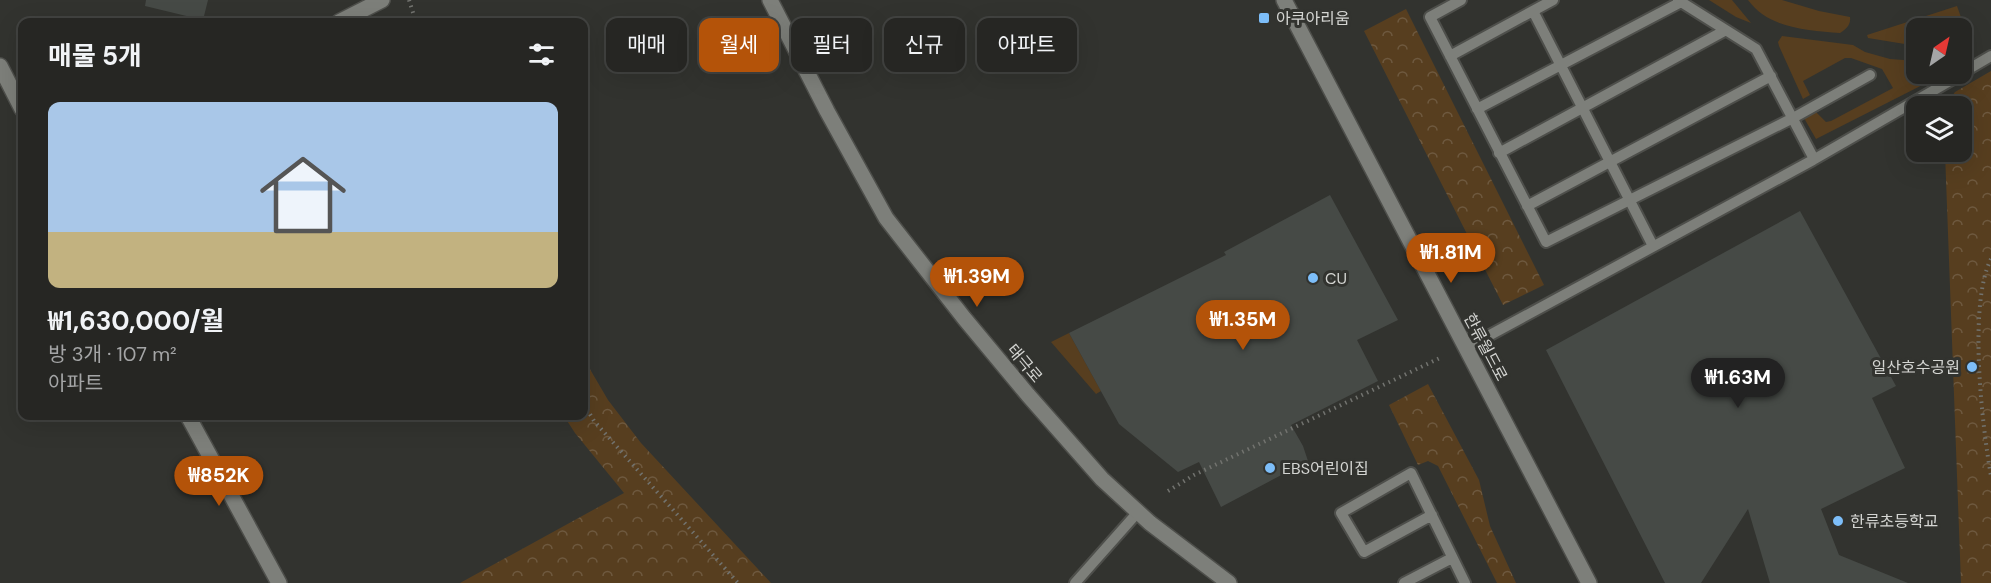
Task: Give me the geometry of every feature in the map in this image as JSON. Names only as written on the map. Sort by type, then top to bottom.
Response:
[{"type":"main road","points":[[347,18],[382,0]]},
{"type":"main road","name":"태극로","points":[[770,0],[827,111],[886,218],[964,318],[1028,395],[1102,478],[1138,512],[1229,583]]},
{"type":"main road","name":"한류월드로","points":[[1284,0],[1589,583]]},
{"type":"main road","points":[[0,66],[18,101]]},
{"type":"main road","points":[[190,420],[279,583]]},
{"type":"lane","points":[[1461,0],[1430,17],[1545,242],[1793,118],[1870,75]]},
{"type":"lane","points":[[1450,56],[1553,0]]},
{"type":"lane","points":[[1477,109],[1680,1],[1756,49],[1814,159]]},
{"type":"lane","points":[[1533,11],[1653,246]]},
{"type":"lane","points":[[1499,153],[1726,30]]},
{"type":"lane","points":[[1972,67],[1991,57]]},
{"type":"lane","points":[[1527,206],[1771,76]]},
{"type":"lane","points":[[1466,348],[1814,159],[1943,84]]},
{"type":"lane","points":[[1432,515],[1364,552],[1341,513],[1411,474],[1432,515],[1465,583]]},
{"type":"lane","points":[[1075,583],[1138,512]]},
{"type":"lane","points":[[1404,583],[1452,558]]},
{"type":"path","points":[[410,0],[415,18]]},
{"type":"path","points":[[1991,260],[1982,286],[1978,345],[1991,476]]},
{"type":"path","points":[[1168,491],[1194,474],[1442,357]]},
{"type":"path","points":[[588,411],[594,421],[738,583]]},
{"type":"green space","points":[[1709,0],[1732,0],[1751,23],[1736,17]]},
{"type":"green space","points":[[1748,0],[1782,0],[1850,17],[1850,22],[1840,33],[1790,26],[1767,17]]},
{"type":"green space","points":[[1957,6],[1961,18],[1920,18]]},
{"type":"green space","points":[[1406,9],[1544,285],[1503,305],[1364,31]]},
{"type":"green space","points":[[1906,22],[1906,44],[1868,38],[1867,35]]},
{"type":"green space","points":[[1782,36],[1853,45],[1865,52],[1890,59],[1906,60],[1906,84],[1924,84],[1816,139],[1804,118],[1816,112],[1826,122],[1831,121],[1893,88],[1882,69],[1845,58],[1803,81],[1810,95],[1803,99],[1778,42]]},
{"type":"green space","name":"일산호수공원","points":[[1991,71],[1991,583],[1961,583],[1945,162],[1972,162],[1972,96],[1952,96]]},
{"type":"green space","points":[[1069,333],[1101,391],[1096,394],[1051,342]]},
{"type":"green space","points":[[588,366],[608,400],[641,443],[771,583],[460,583],[624,493],[567,420],[588,420]]},
{"type":"green space","points":[[1428,384],[1479,480],[1490,526],[1516,583],[1497,583],[1438,466],[1428,461],[1418,465],[1389,405]]},
{"type":"building","points":[[146,0],[208,0],[204,18],[145,6]]},
{"type":"building","points":[[1330,195],[1398,320],[1357,340],[1378,381],[1291,425],[1303,446],[1308,461],[1221,507],[1199,462],[1178,472],[1119,424],[1069,333],[1226,255],[1224,252]]},
{"type":"building","points":[[1800,211],[1896,386],[1872,398],[1905,468],[1821,509],[1839,555],[1908,583],[1770,583],[1748,509],[1701,583],[1665,583],[1546,350]]},
{"type":"place","name":"아쿠아리움","points":[[1264,18]]},
{"type":"place","name":"CU","points":[[1313,278]]},
{"type":"place","name":"일산호수공원","points":[[1972,367]]},
{"type":"place","name":"EBS어린이집","points":[[1270,468]]},
{"type":"place","name":"한류초등학교","points":[[1838,521]]}]
